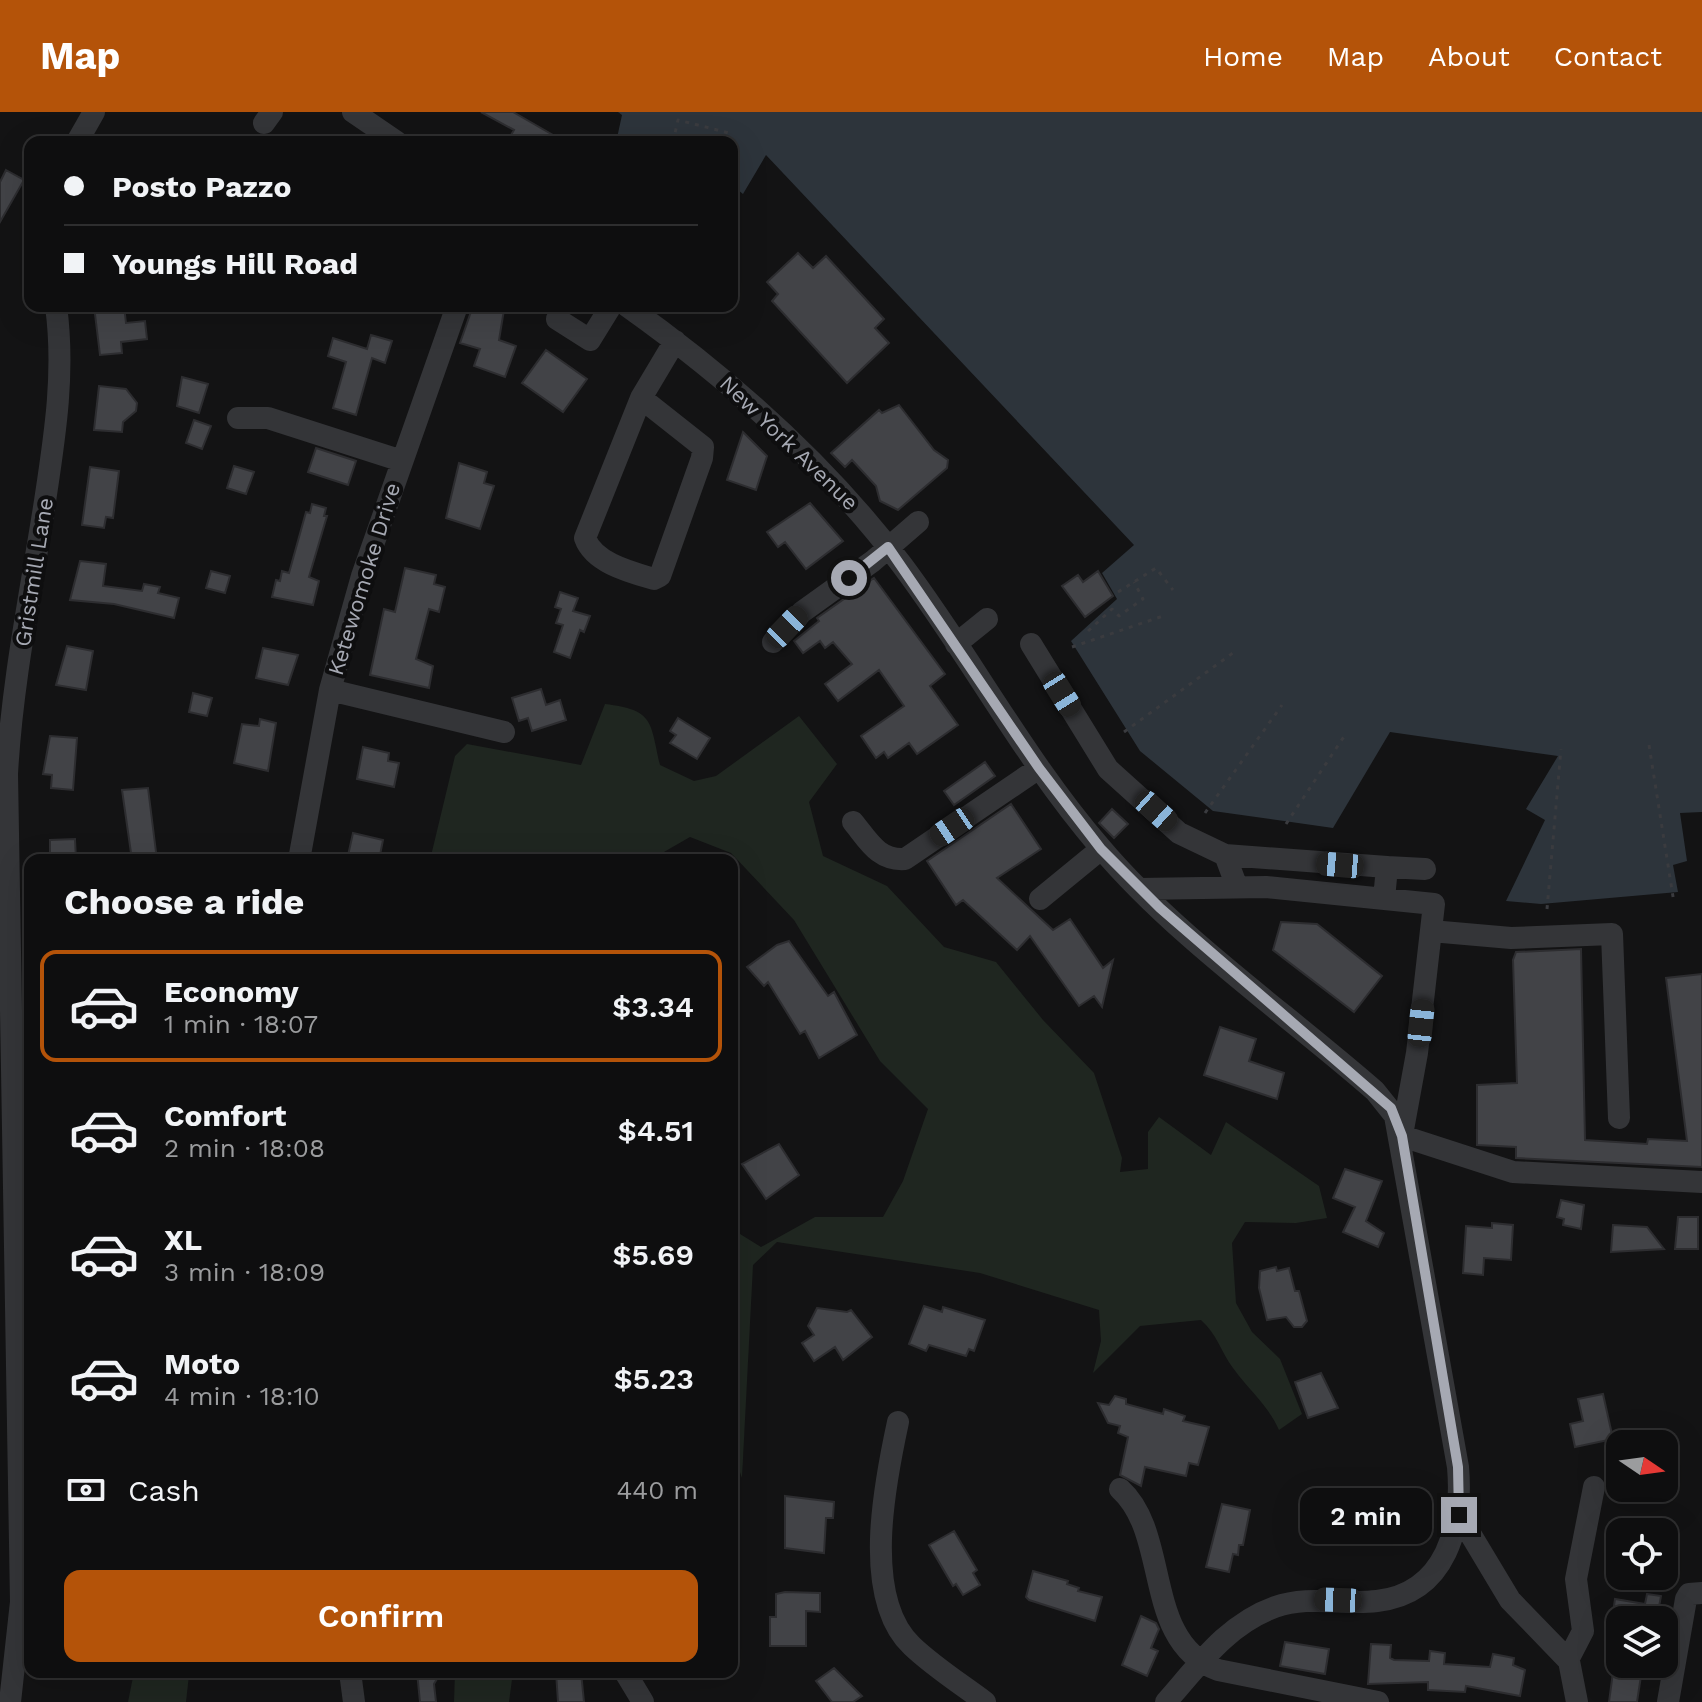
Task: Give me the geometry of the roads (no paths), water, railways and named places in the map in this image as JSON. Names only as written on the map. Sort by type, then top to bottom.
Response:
[{"type":"street","points":[[80,136],[94,112]]},
{"type":"street","points":[[356,113],[389,136]]},
{"type":"street","name":"Gristmill Lane","points":[[10,1702],[21,1602],[7,774],[58,410],[60,358],[56,312]]},
{"type":"street","name":"Ketewomoke Drive","points":[[300,854],[330,690],[362,576],[455,312]]},
{"type":"street","points":[[557,319],[590,340],[607,312]]},
{"type":"street","name":"New York Avenue","points":[[635,312],[675,341],[803,451],[888,547],[1039,768],[1101,849],[1139,889],[1375,1091],[1395,1116],[1402,1136]]},
{"type":"street","points":[[641,398],[703,447],[702,458],[660,576],[654,579],[621,569],[589,549],[585,538],[641,398],[675,341]]},
{"type":"street","points":[[238,418],[268,418],[402,461]]},
{"type":"street","points":[[773,642],[802,612],[918,522]]},
{"type":"street","points":[[956,644],[987,619]]},
{"type":"street","points":[[1031,644],[1108,769],[1179,833],[1225,855],[1425,869]]},
{"type":"street","points":[[330,690],[504,732]]},
{"type":"street","points":[[853,822],[880,854],[891,860],[905,859],[1039,768]]},
{"type":"street","points":[[1040,899],[1101,849]]},
{"type":"street","points":[[1225,855],[1237,887]]},
{"type":"street","points":[[1384,899],[1387,867]]},
{"type":"street","points":[[1139,889],[1237,887],[1434,904],[1417,1053],[1402,1136],[1458,1467],[1459,1515],[1443,1559],[1429,1577],[1411,1591],[1377,1601],[1309,1600],[1276,1607],[1235,1628],[1166,1702]]},
{"type":"street","points":[[1431,931],[1511,938],[1612,934],[1619,1118]]},
{"type":"street","points":[[1402,1136],[1513,1172],[1702,1182]]},
{"type":"street","points":[[898,1422],[887,1473],[880,1558],[888,1604],[909,1644],[985,1702]]},
{"type":"street","points":[[1569,1660],[1583,1631],[1576,1579],[1594,1487]]},
{"type":"street","points":[[1120,1489],[1134,1501],[1142,1516],[1157,1584],[1173,1626],[1201,1663],[1218,1670],[1378,1702]]},
{"type":"street","points":[[1459,1515],[1510,1600],[1569,1660],[1577,1702]]},
{"type":"street","points":[[1668,1702],[1686,1599],[1689,1594],[1702,1593]]},
{"type":"street","points":[[351,1678],[354,1702]]},
{"type":"street","points":[[629,1678],[643,1702]]}]
